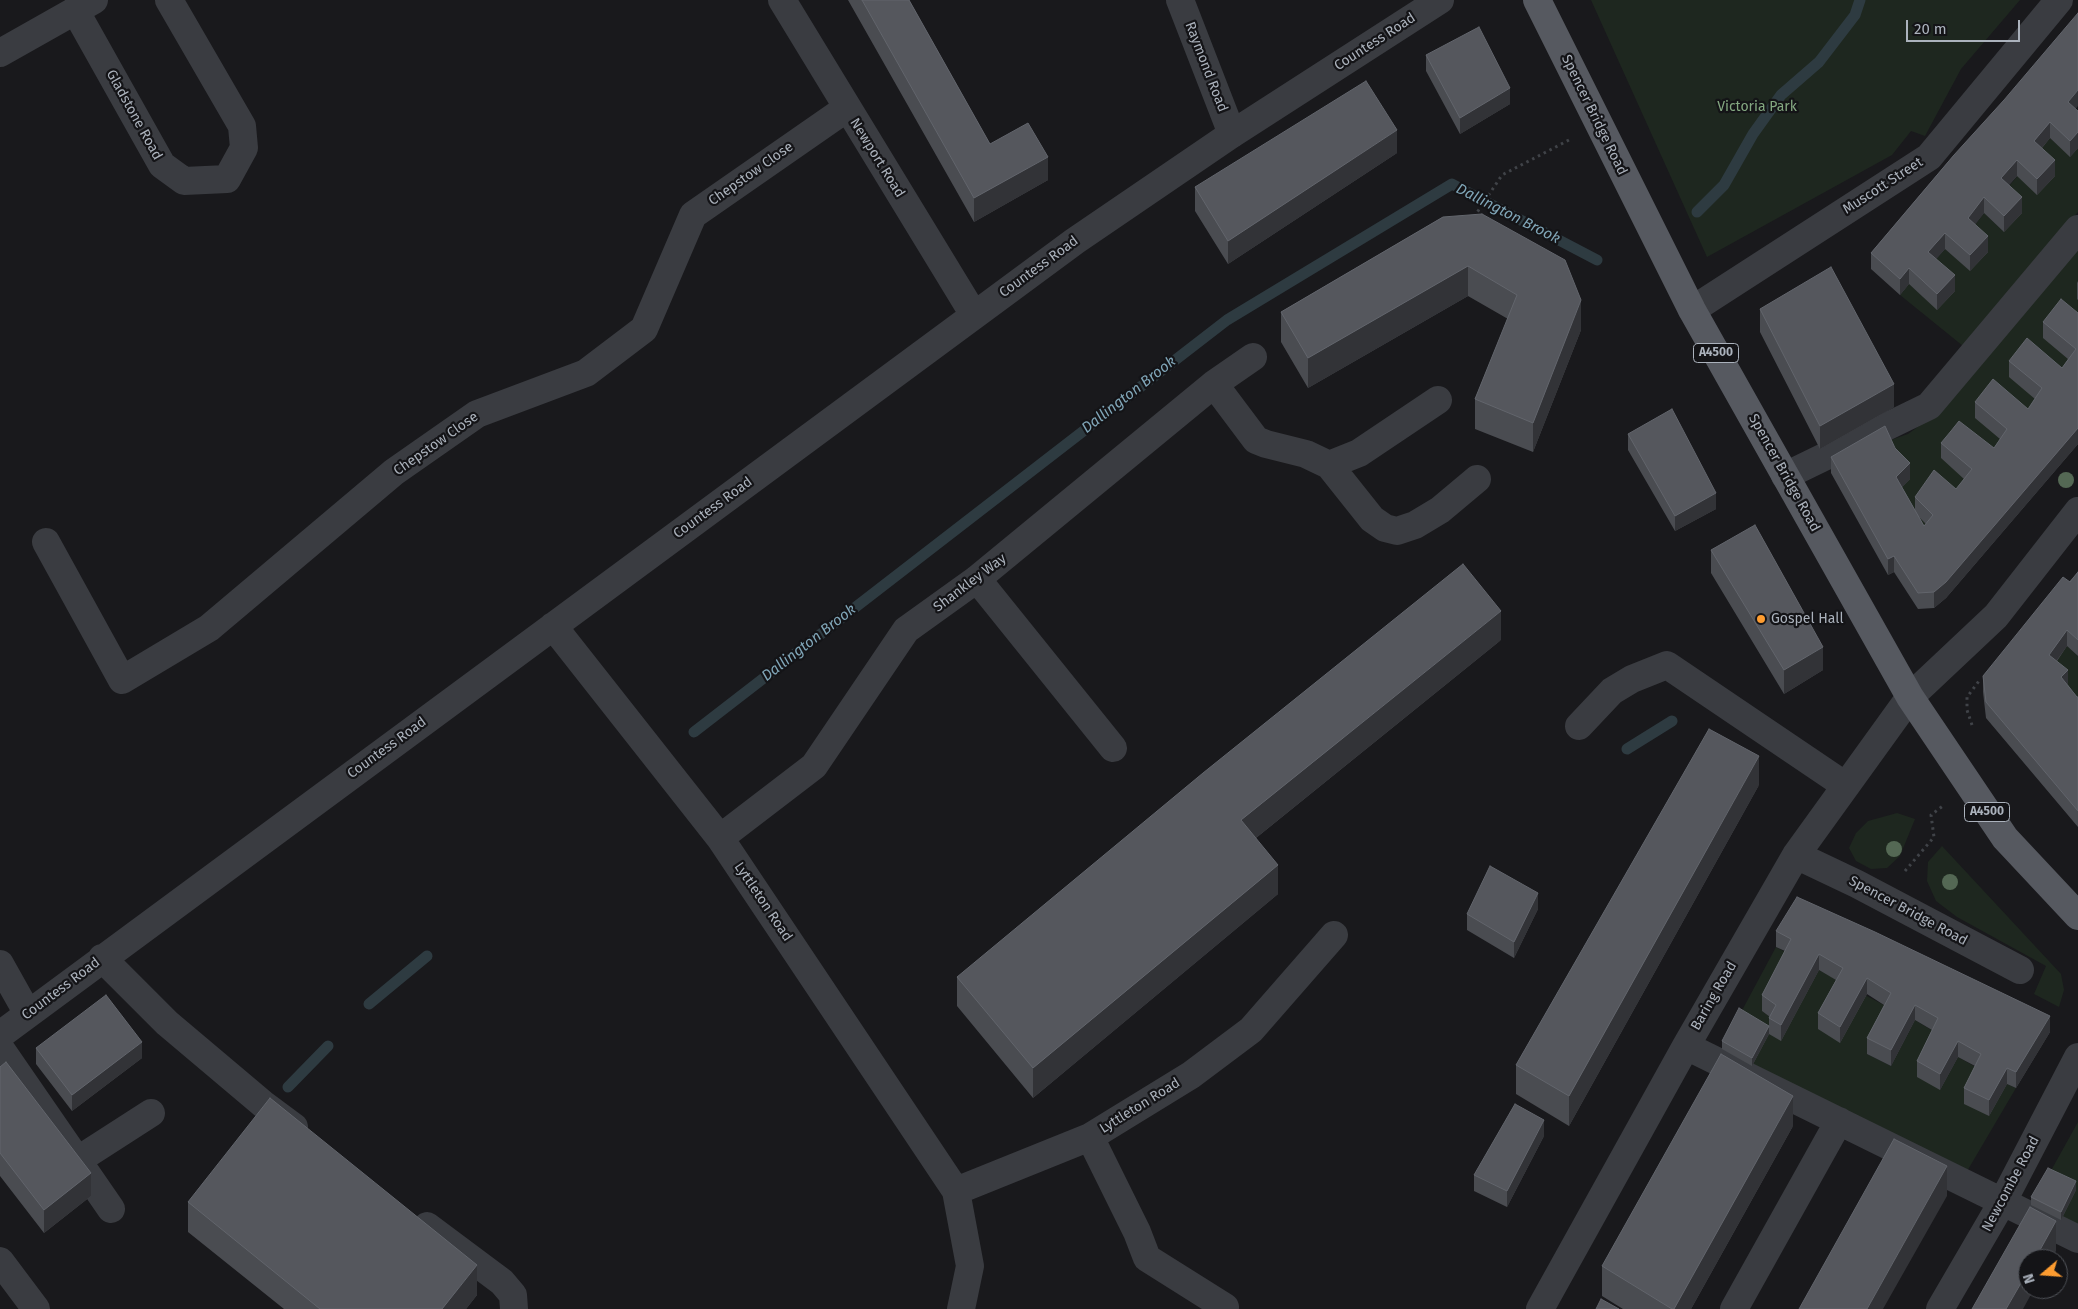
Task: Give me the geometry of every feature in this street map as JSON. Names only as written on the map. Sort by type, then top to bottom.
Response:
[{"type":"main road","name":"Spencer Bridge Road","points":[[1537,0],[1692,310],[1910,698],[2005,838],[2078,916]]},
{"type":"street","name":"Gladstone Road","points":[[0,53],[84,5],[162,165],[184,181],[227,179],[244,148],[242,126],[169,0]]},
{"type":"street","name":"Newport Road","points":[[782,0],[974,314]]},
{"type":"street","name":"Raymond Road","points":[[1180,0],[1232,134]]},
{"type":"street","name":"Countess Road","points":[[0,1035],[1075,240],[1232,134],[1440,0]]},
{"type":"street","name":"Muscott Street","points":[[1692,310],[1929,157],[2059,0]]},
{"type":"street","name":"Chepstow Close","points":[[46,542],[122,680],[209,628],[394,472],[477,414],[586,374],[644,329],[693,214],[847,108]]},
{"type":"street","points":[[1785,476],[1929,406],[2078,229]]},
{"type":"street","name":"Shankley Way","points":[[720,838],[814,766],[906,630],[977,579],[1214,384],[1253,357]]},
{"type":"street","points":[[1214,384],[1256,440],[1306,454],[1329,465],[1372,519],[1385,528],[1397,531],[1416,525],[1440,510],[1477,479]]},
{"type":"street","points":[[1329,465],[1359,453],[1438,400]]},
{"type":"street","name":"Baring Road","points":[[1540,1309],[1686,1046],[1796,855],[1910,698],[1996,616],[2078,511]]},
{"type":"street","points":[[977,579],[1113,748]]},
{"type":"street","name":"Lyttleton Road","points":[[552,626],[720,838],[956,1190],[970,1266],[961,1309]]},
{"type":"street","points":[[1579,726],[1612,691],[1632,678],[1667,665],[1846,786]]},
{"type":"street","name":"Spencer Bridge Road","points":[[1796,855],[1857,884],[2020,970]]},
{"type":"street","name":"Lyttleton Road","points":[[956,1190],[1090,1137],[1191,1075],[1251,1030],[1334,936]]},
{"type":"street","points":[[102,958],[167,1023],[263,1104],[317,1145]]},
{"type":"street","points":[[0,964],[28,1014]]},
{"type":"street","points":[[1686,1046],[2078,1239]]},
{"type":"street","points":[[0,1048],[111,1209]]},
{"type":"street","name":"Newcombe Road","points":[[1940,1309],[2003,1201],[2078,1057]]},
{"type":"street","points":[[78,1160],[151,1113]]},
{"type":"street","points":[[1734,1309],[1839,1121]]},
{"type":"street","name":"Lyttleton Road","points":[[1090,1137],[1137,1232],[1147,1258],[1225,1307]]},
{"type":"street","points":[[409,1213],[502,1282],[513,1295],[514,1309]]},
{"type":"street","points":[[0,1261],[36,1309]]},
{"type":"path","points":[[1472,220],[1502,175],[1599,125]]},
{"type":"path","points":[[1967,710],[1967,697],[1984,675]]},
{"type":"path","points":[[1857,884],[1901,875],[1934,837],[1931,815]]},
{"type":"green space","name":"Victoria Park","points":[[1591,0],[2020,0],[1961,69],[1925,136],[1911,131],[1892,155],[1707,257]]},
{"type":"green space","points":[[2050,138],[2070,156],[2078,148],[2078,212],[1963,346],[1900,295],[1909,284],[1937,309],[1928,268],[1945,249],[1971,271],[1968,234],[1984,213],[2003,231],[2009,186]]},
{"type":"green space","points":[[2078,242],[2076,365],[1924,542],[1912,520],[1885,442],[1908,434],[1923,423]]},
{"type":"green space","points":[[2067,646],[2078,656],[2078,713],[2049,671]]},
{"type":"green space","points":[[1897,813],[1915,819],[1900,856],[1887,868],[1871,869],[1856,861],[1849,848],[1856,833],[1868,821]]},
{"type":"green space","points":[[1942,846],[2061,974],[2064,990],[2059,1007],[2034,994],[2046,966],[1957,917],[1936,901],[1927,881],[1928,862]]},
{"type":"green space","points":[[1776,947],[1791,955],[1762,1011],[1776,1021],[1770,1034],[1781,1040],[1819,970],[1891,1009],[1867,1054],[1891,1066],[1915,1020],[1938,1034],[1940,1090],[1958,1057],[1981,1070],[1988,1116],[2007,1084],[2016,1088],[1966,1173],[1752,1066],[1739,1016]]},
{"type":"green space","points":[[2078,1122],[2078,1228],[2061,1220],[2048,1176]]},
{"type":"building","points":[[862,0],[909,0],[990,144],[1028,123],[1048,157],[974,198]]},
{"type":"building","points":[[2078,13],[2078,90],[2068,102],[2078,111],[2078,132],[2070,141],[2050,122],[2034,141],[2055,160],[2037,179],[2017,160],[2001,178],[2022,197],[2004,216],[1984,197],[1968,218],[1988,236],[1970,255],[1945,233],[1928,252],[1955,275],[1937,294],[1909,268],[1900,279],[1871,253]]},
{"type":"building","points":[[1479,27],[1510,88],[1460,118],[1426,55]]},
{"type":"building","points":[[1366,81],[1397,130],[1228,241],[1195,187]]},
{"type":"building","points":[[1482,214],[1565,260],[1581,300],[1533,423],[1475,399],[1517,295],[1468,266],[1308,358],[1281,312],[1443,217]]},
{"type":"building","points":[[1831,267],[1894,384],[1820,426],[1760,309]]},
{"type":"building","points":[[2061,299],[2078,313],[2078,428],[1946,582],[1934,592],[1918,593],[1894,556],[1888,559],[1831,457],[1885,426],[1895,448],[1910,463],[1896,477],[1924,526],[1933,515],[1915,497],[1934,470],[1956,489],[1972,469],[1941,443],[1959,421],[1994,448],[2007,429],[1975,402],[1993,379],[2028,409],[2042,388],[2009,361],[2027,338],[2062,368],[2076,349],[2043,322]]},
{"type":"building","points":[[1672,409],[1716,493],[1675,516],[1628,434]]},
{"type":"building","points":[[1755,525],[1823,647],[1784,670],[1711,550]]},
{"type":"building","points":[[1463,564],[1501,611],[1241,820],[1278,865],[1033,1068],[957,977],[1203,773]]},
{"type":"building","points":[[2078,572],[2078,640],[2067,630],[2049,655],[2068,670],[2061,677],[2078,697],[2078,811],[1986,702],[1983,676],[2063,577],[2070,582]]},
{"type":"building","points":[[1709,729],[1759,756],[1569,1096],[1516,1065]]},
{"type":"building","points":[[1490,866],[1538,893],[1514,942],[1467,914]]},
{"type":"building","points":[[1797,897],[1875,932],[2050,1016],[2016,1072],[2007,1068],[1989,1100],[1964,1088],[1981,1054],[1958,1041],[1940,1074],[1917,1061],[1938,1018],[1915,1005],[1891,1050],[1867,1038],[1891,993],[1867,978],[1840,1027],[1818,1013],[1843,968],[1819,954],[1781,1025],[1769,1018],[1776,1005],[1762,995],[1791,939],[1776,931]]},
{"type":"building","points":[[106,995],[142,1042],[72,1095],[36,1048]]},
{"type":"building","points":[[1739,1008],[1769,1026],[1752,1058],[1722,1041]]},
{"type":"building","points":[[1721,1054],[1793,1096],[1674,1309],[1672,1309],[1602,1266]]},
{"type":"building","points":[[6,1062],[91,1173],[44,1210],[0,1153],[0,1067]]},
{"type":"building","points":[[270,1098],[477,1265],[442,1309],[320,1309],[188,1202]]},
{"type":"building","points":[[1515,1104],[1544,1120],[1507,1191],[1474,1175]]},
{"type":"building","points":[[1894,1139],[1947,1166],[1867,1309],[1799,1309]]},
{"type":"building","points":[[2048,1168],[2076,1181],[2061,1212],[2031,1197]]},
{"type":"building","points":[[2030,1207],[2056,1221],[2041,1249],[2018,1249],[2018,1288],[2006,1309],[1972,1309]]},
{"type":"building","points":[[1601,1299],[1619,1309],[1596,1309]]},
{"type":"waterway","name":"Dallington Brook","points":[[1697,212],[1724,185],[1753,134],[1781,95],[1819,62],[1855,15],[1860,0]]},
{"type":"waterway","name":"Dallington Brook","points":[[694,732],[1227,320],[1452,184],[1597,260]]},
{"type":"waterway","points":[[1627,749],[1672,721]]},
{"type":"waterway","name":"Dallington Brook","points":[[369,1004],[427,956]]},
{"type":"waterway","name":"Dallington Brook","points":[[288,1087],[328,1046]]},
{"type":"place","name":"Gospel Hall","points":[[1761,619]]}]
